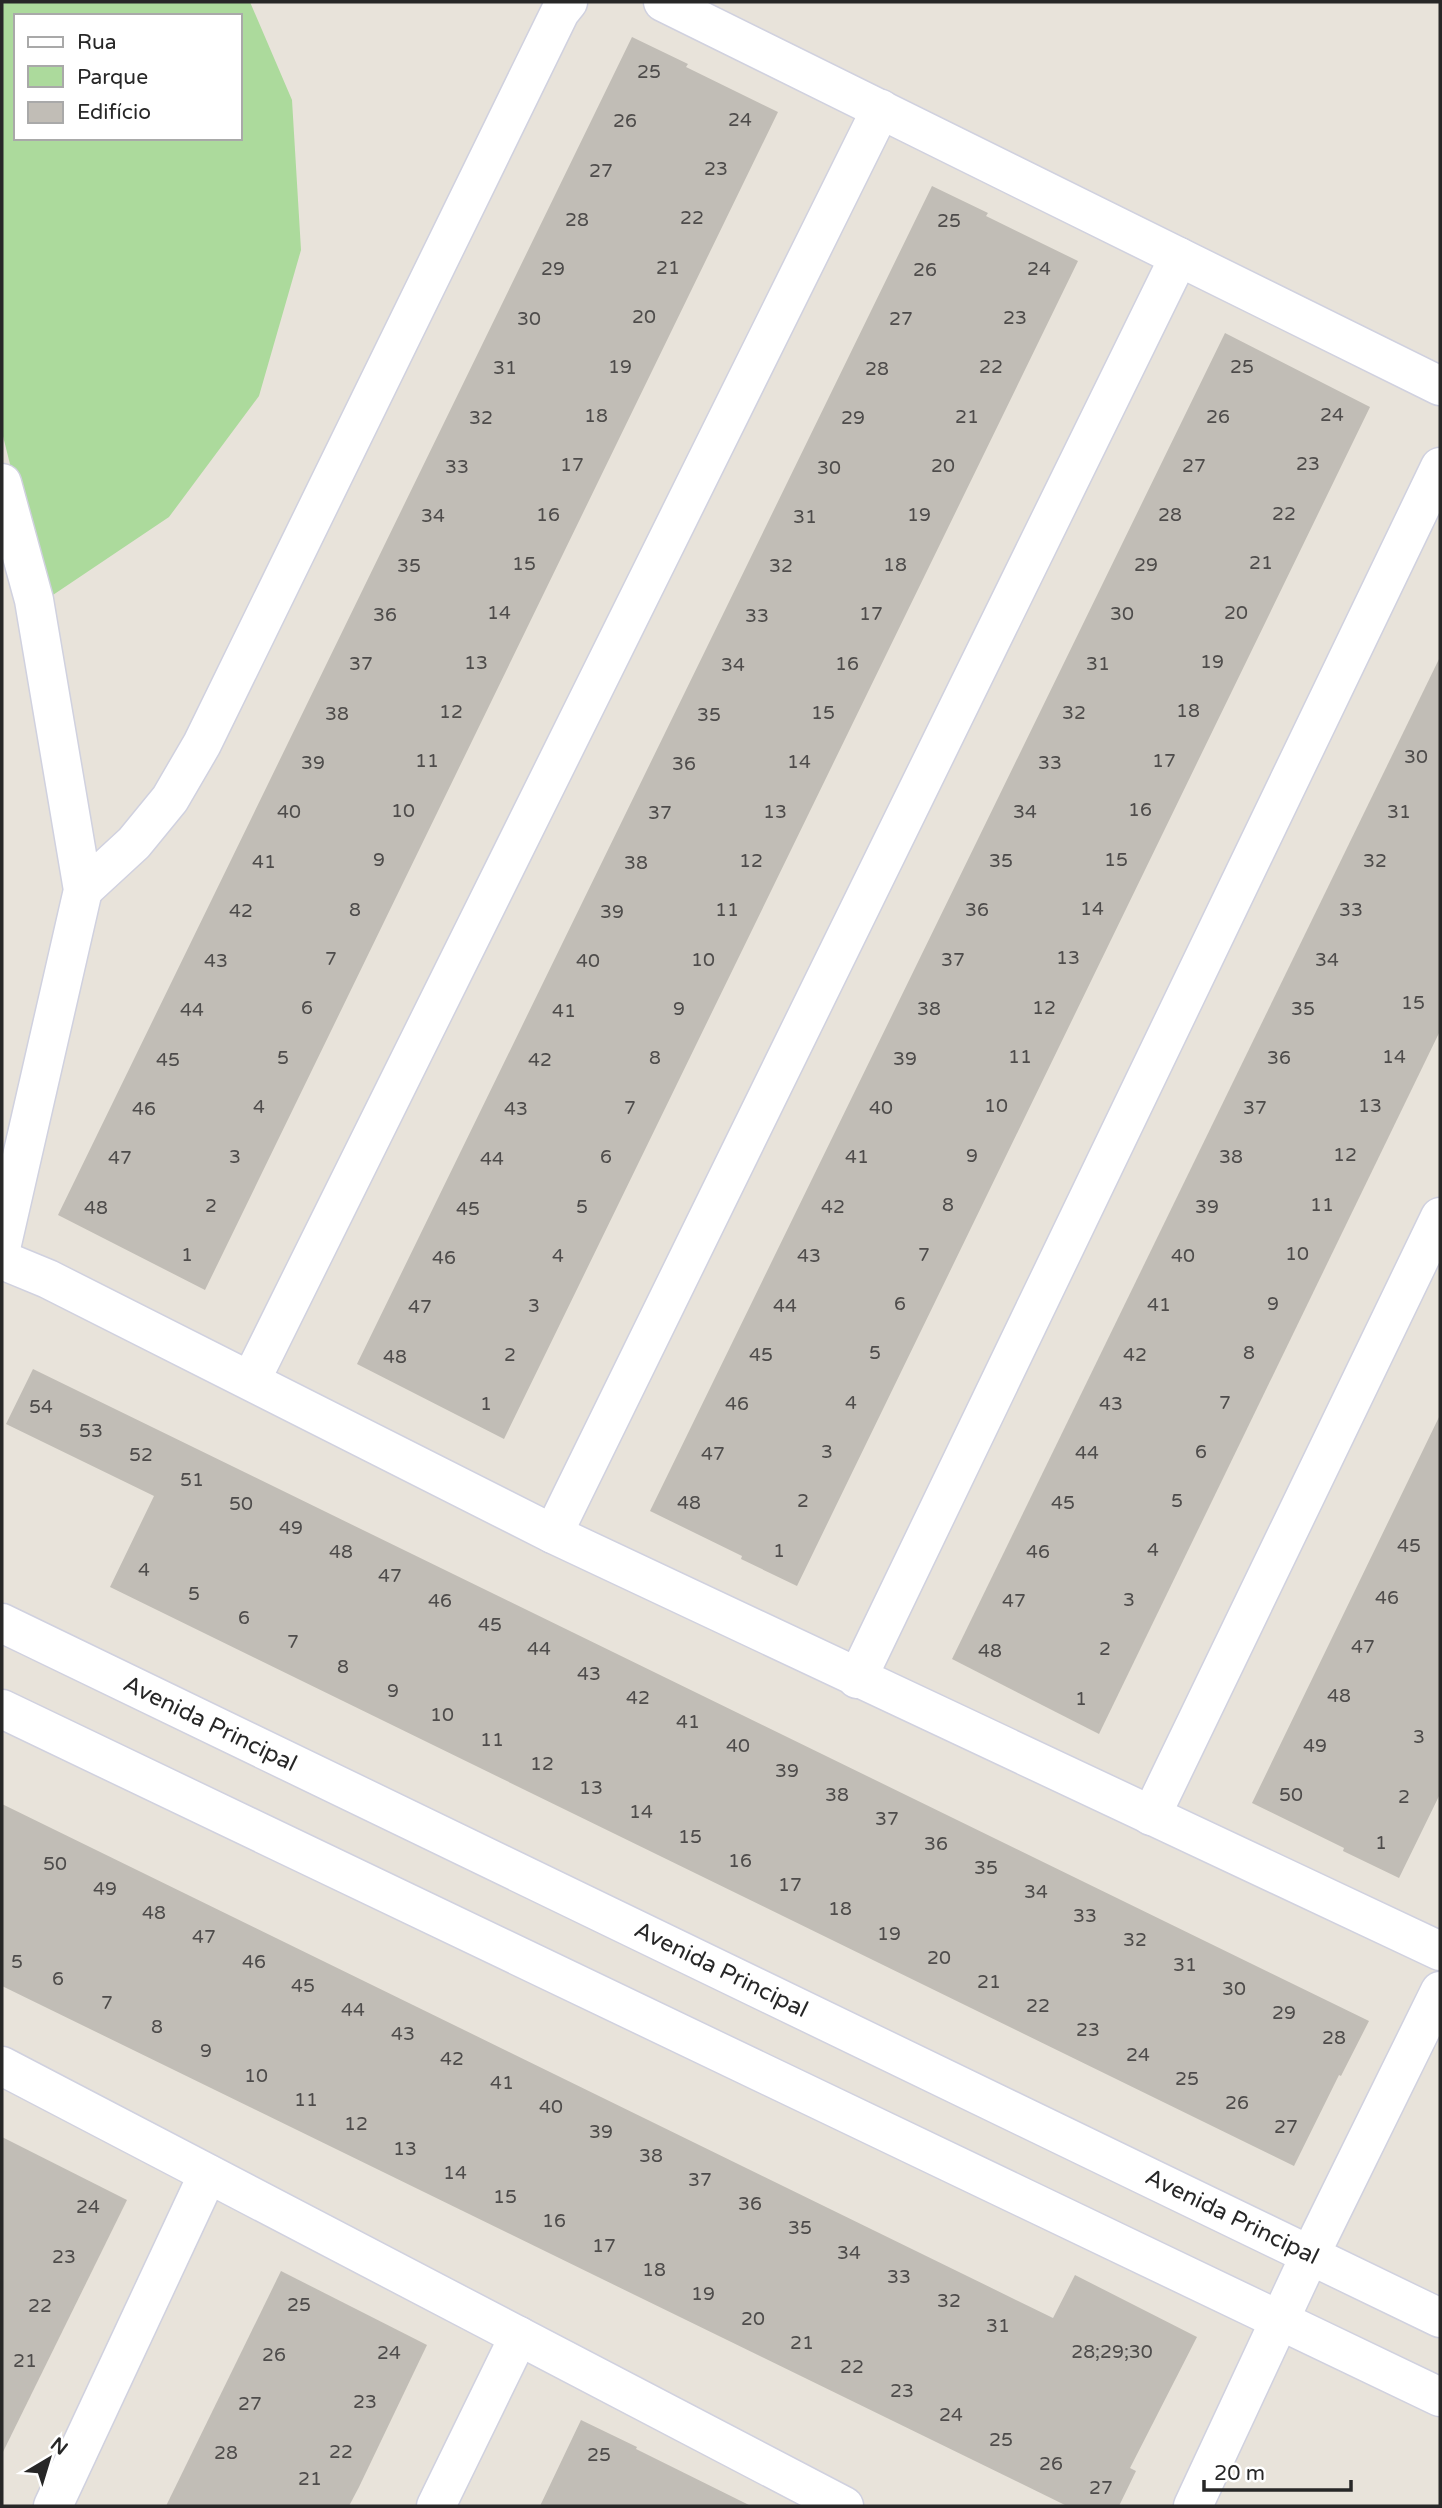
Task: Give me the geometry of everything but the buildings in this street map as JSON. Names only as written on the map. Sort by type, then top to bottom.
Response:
[{"type":"street","points":[[83,890],[134,844],[170,799],[202,744],[560,12],[568,2]]},
{"type":"street","points":[[663,2],[1440,386]]},
{"type":"street","points":[[251,1380],[881,109]]},
{"type":"street","points":[[553,1534],[1179,257]]},
{"type":"street","points":[[857,1679],[1440,467]]},
{"type":"street","points":[[2,483],[34,600],[83,890],[2,1244]]},
{"type":"street","points":[[1151,1816],[1440,1217]]},
{"type":"street","points":[[2,1260],[48,1279],[553,1534],[1440,1951]]},
{"type":"street","name":"Avenida Principal","points":[[2,1623],[1440,2318]]},
{"type":"street","points":[[2,1709],[1440,2397]]},
{"type":"street","points":[[1193,2506],[1310,2255],[1440,1992]]},
{"type":"street","points":[[2,2066],[519,2336],[830,2503]]},
{"type":"street","points":[[53,2506],[208,2174]]},
{"type":"street","points":[[436,2506],[519,2336]]},
{"type":"green space","points":[[2,2],[250,2],[292,100],[301,250],[259,396],[169,517],[44,601],[2,432]]}]
